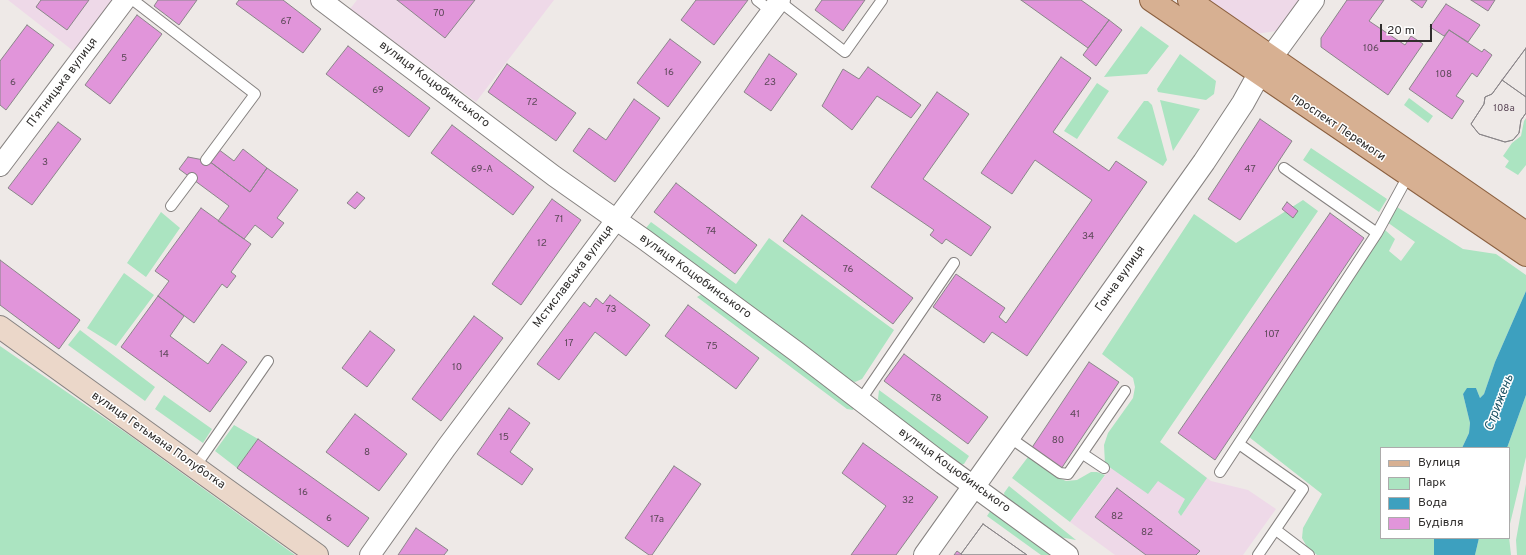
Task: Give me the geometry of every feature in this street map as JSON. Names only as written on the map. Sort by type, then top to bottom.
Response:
[{"type":"main road","name":"проспект Перемоги","points":[[1151,0],[1388,136],[1521,241]]},
{"type":"main road","name":"проспект Перемоги","points":[[1189,0],[1265,66],[1408,176],[1521,241]]},
{"type":"main road","name":"вулиця Гетьмана Полуботка","points":[[0,328],[317,555]]},
{"type":"street","name":"Пʼятницька вулиця","points":[[0,166],[125,0]]},
{"type":"street","name":"вулиця Коцюбинського","points":[[321,0],[542,167],[797,352],[860,401],[1068,555]]},
{"type":"street","name":"Гонча вулиця","points":[[925,555],[1204,162],[1243,103],[1265,66],[1313,0]]},
{"type":"street","name":"Мстиславська вулиця","points":[[370,555],[446,448],[616,220],[772,3]]},
{"type":"lane","points":[[133,0],[255,94],[206,160]]},
{"type":"lane","points":[[772,3],[846,52],[882,0]]},
{"type":"lane","points":[[1284,168],[1377,233]]},
{"type":"lane","points":[[1220,472],[1377,233],[1408,176]]},
{"type":"lane","points":[[171,206],[192,178]]},
{"type":"lane","points":[[860,401],[954,263]]},
{"type":"lane","points":[[195,467],[268,361]]},
{"type":"lane","points":[[1009,437],[1064,474],[1072,471],[1125,391]]},
{"type":"lane","points":[[1239,444],[1303,490],[1258,555]]},
{"type":"lane","points":[[1083,454],[1104,468]]},
{"type":"lane","points":[[1276,530],[1309,555]]},
{"type":"shaded area","points":[[8,0],[115,0],[76,53]]},
{"type":"shaded area","points":[[357,0],[554,0],[476,102],[350,9]]},
{"type":"shaded area","points":[[1207,0],[1299,0],[1276,31],[1256,34]]},
{"type":"shaded area","points":[[1145,423],[1160,442],[1211,481],[1248,490],[1276,509],[1243,555],[1115,555],[1070,522]]},
{"type":"green space","points":[[1141,26],[1169,46],[1147,74],[1104,77]]},
{"type":"green space","points":[[1180,54],[1216,81],[1214,94],[1206,100],[1158,92],[1157,89]]},
{"type":"green space","points":[[1097,83],[1109,91],[1077,139],[1064,131]]},
{"type":"green space","points":[[1409,98],[1433,116],[1428,123],[1404,105]]},
{"type":"green space","points":[[1160,100],[1200,109],[1173,151]]},
{"type":"green space","points":[[1144,101],[1148,101],[1152,105],[1167,160],[1163,166],[1117,138]]},
{"type":"green space","points":[[1526,118],[1526,165],[1518,175],[1505,167],[1509,161],[1503,156],[1512,143],[1521,136]]},
{"type":"green space","points":[[1311,148],[1387,199],[1379,212],[1303,160]]},
{"type":"green space","points":[[1303,200],[1318,211],[1160,442],[1207,478],[1181,516],[1178,512],[1185,499],[1158,481],[1148,494],[1105,464],[1104,445],[1108,433],[1133,398],[1135,387],[1133,378],[1102,354],[1194,214],[1236,243]]},
{"type":"green space","points":[[1397,207],[1463,249],[1496,254],[1526,275],[1526,291],[1495,362],[1484,394],[1480,398],[1476,388],[1468,388],[1463,394],[1470,423],[1469,433],[1462,447],[1380,447],[1380,539],[1434,539],[1434,555],[1317,555],[1307,547],[1302,538],[1303,528],[1322,494],[1249,437],[1385,230],[1395,239],[1389,251],[1401,261],[1415,242],[1387,222]]},
{"type":"green space","points":[[161,212],[180,228],[146,277],[127,263]]},
{"type":"green space","points":[[651,222],[736,284],[769,238],[894,330],[862,379],[855,382],[848,380],[653,235],[646,228]]},
{"type":"green space","points":[[124,273],[154,295],[116,346],[87,328]]},
{"type":"green space","points":[[704,293],[855,406],[853,410],[847,409],[697,297]]},
{"type":"green space","points":[[80,330],[155,387],[145,401],[68,345]]},
{"type":"green space","points":[[0,346],[129,435],[295,555],[0,555]]},
{"type":"green space","points":[[879,390],[969,456],[964,464],[958,465],[881,404],[878,399]]},
{"type":"green space","points":[[164,395],[212,429],[203,443],[155,409]]},
{"type":"green space","points":[[1526,395],[1526,457],[1510,524],[1510,447],[1507,447]]},
{"type":"green space","points":[[234,425],[258,439],[237,468],[215,451]]},
{"type":"green space","points":[[1028,457],[1066,481],[1077,480],[1091,472],[1097,472],[1105,475],[1070,522],[1012,478]]},
{"type":"green space","points":[[1526,484],[1526,555],[1517,555],[1516,540]]},
{"type":"green space","points":[[1009,486],[1076,540],[1054,536],[1005,498],[1004,493]]},
{"type":"green space","points":[[993,507],[1058,555],[1041,555],[987,516]]},
{"type":"green space","points":[[1479,539],[1509,539],[1511,555],[1475,555]]},
{"type":"water","name":"Стрижень","points":[[1526,291],[1526,395],[1507,447],[1462,447],[1469,433],[1470,423],[1463,394],[1467,388],[1476,388],[1480,398],[1484,394],[1495,362]]},
{"type":"water","points":[[1434,539],[1479,539],[1475,555],[1434,555]]},
{"type":"building","points":[[41,0],[89,0],[67,30],[36,7]]},
{"type":"building","points":[[158,0],[197,0],[179,25],[154,6]]},
{"type":"building","points":[[239,0],[283,0],[321,29],[303,53],[236,4]]},
{"type":"building","points":[[397,0],[475,0],[445,38]]},
{"type":"building","points":[[696,0],[748,0],[714,45],[681,20]]},
{"type":"building","points":[[822,0],[865,0],[843,31],[815,10]]},
{"type":"building","points":[[1021,0],[1081,0],[1109,20],[1088,48]]},
{"type":"building","points":[[1347,0],[1384,0],[1369,21],[1405,45],[1411,36],[1423,44],[1388,95],[1321,47],[1321,38]]},
{"type":"building","points":[[1411,0],[1427,0],[1422,8]]},
{"type":"building","points":[[1471,0],[1495,0],[1488,11]]},
{"type":"building","points":[[1446,4],[1480,25],[1468,42],[1449,30],[1444,36],[1430,27]]},
{"type":"building","points":[[137,15],[162,34],[110,104],[85,85]]},
{"type":"building","points":[[1109,20],[1122,30],[1096,66],[1083,55]]},
{"type":"building","points":[[27,25],[54,45],[6,110],[0,105],[0,61]]},
{"type":"building","points":[[1449,30],[1482,52],[1484,49],[1492,55],[1477,77],[1472,73],[1456,96],[1464,101],[1452,119],[1409,89]]},
{"type":"building","points":[[670,39],[701,62],[668,107],[637,83]]},
{"type":"building","points":[[348,46],[430,108],[409,137],[326,74]]},
{"type":"building","points":[[1526,48],[1526,113],[1521,120],[1519,133],[1513,140],[1505,142],[1479,134],[1471,124],[1484,104],[1485,97],[1492,94]]},
{"type":"building","points":[[1526,48],[1526,97],[1502,80]]},
{"type":"building","points":[[769,54],[797,74],[771,111],[744,92]]},
{"type":"building","points":[[1061,57],[1091,78],[1053,132],[1109,171],[1116,161],[1147,182],[1027,356],[992,332],[984,343],[933,307],[956,274],[1005,308],[999,317],[1006,323],[1092,200],[1035,160],[1012,194],[981,173]]},
{"type":"building","points":[[507,64],[576,113],[556,141],[488,92]]},
{"type":"building","points":[[868,67],[921,105],[911,118],[877,96],[852,130],[822,106],[843,69],[859,79]]},
{"type":"building","points":[[1502,80],[1526,97],[1526,113],[1521,120],[1519,133],[1513,140],[1505,142],[1479,134],[1471,124],[1484,104],[1485,97],[1492,94]]},
{"type":"building","points":[[937,92],[969,114],[923,179],[991,227],[971,256],[946,239],[942,244],[930,235],[934,230],[871,187]]},
{"type":"building","points":[[634,99],[660,118],[615,182],[573,151],[589,128],[606,140]]},
{"type":"building","points":[[1260,119],[1292,141],[1240,220],[1208,199]]},
{"type":"building","points":[[58,122],[81,139],[32,205],[8,188]]},
{"type":"building","points":[[452,125],[534,187],[513,215],[431,153]]},
{"type":"building","points":[[218,149],[234,161],[243,149],[267,168],[250,192],[209,161]]},
{"type":"building","points":[[188,157],[209,161],[250,192],[267,168],[298,190],[277,218],[284,223],[272,238],[255,225],[244,239],[218,221],[229,206],[179,169]]},
{"type":"building","points":[[676,183],[757,245],[735,274],[654,212]]},
{"type":"building","points":[[357,192],[365,198],[355,209],[347,203]]},
{"type":"building","points":[[552,199],[581,220],[521,305],[492,284]]},
{"type":"building","points":[[1287,202],[1298,211],[1293,218],[1282,209]]},
{"type":"building","points":[[201,208],[251,244],[231,272],[236,276],[227,288],[222,284],[194,323],[158,296],[169,281],[155,271]]},
{"type":"building","points":[[1330,213],[1364,238],[1215,460],[1178,433]]},
{"type":"building","points":[[802,215],[913,298],[893,324],[783,241]]},
{"type":"building","points":[[0,260],[80,320],[59,349],[0,305]]},
{"type":"building","points":[[610,295],[650,325],[626,356],[595,332],[559,380],[537,364],[584,302],[590,307],[596,298],[603,304]]},
{"type":"building","points":[[158,296],[184,316],[170,336],[208,364],[222,344],[247,362],[210,412],[121,347]]},
{"type":"building","points":[[688,305],[759,358],[736,389],[665,336]]},
{"type":"building","points":[[474,316],[503,338],[441,421],[412,399]]},
{"type":"building","points":[[370,331],[395,350],[367,387],[342,368]]},
{"type":"building","points":[[904,354],[988,417],[968,444],[884,381]]},
{"type":"building","points":[[1089,362],[1119,382],[1061,469],[1031,449]]},
{"type":"building","points":[[509,408],[530,423],[510,452],[533,469],[522,485],[477,454]]},
{"type":"building","points":[[355,414],[407,454],[379,491],[326,452]]},
{"type":"building","points":[[258,439],[369,518],[348,547],[237,468]]},
{"type":"building","points":[[863,443],[938,497],[896,555],[851,555],[886,506],[842,473]]},
{"type":"building","points":[[674,466],[701,484],[652,555],[649,555],[625,538]]},
{"type":"building","points":[[1117,488],[1200,551],[1196,555],[1146,555],[1095,517]]},
{"type":"building","points":[[983,524],[1027,555],[962,555],[961,554]]},
{"type":"building","points":[[983,524],[1027,555],[954,555],[957,551],[961,554]]},
{"type":"building","points":[[416,528],[448,550],[444,555],[398,555]]}]
